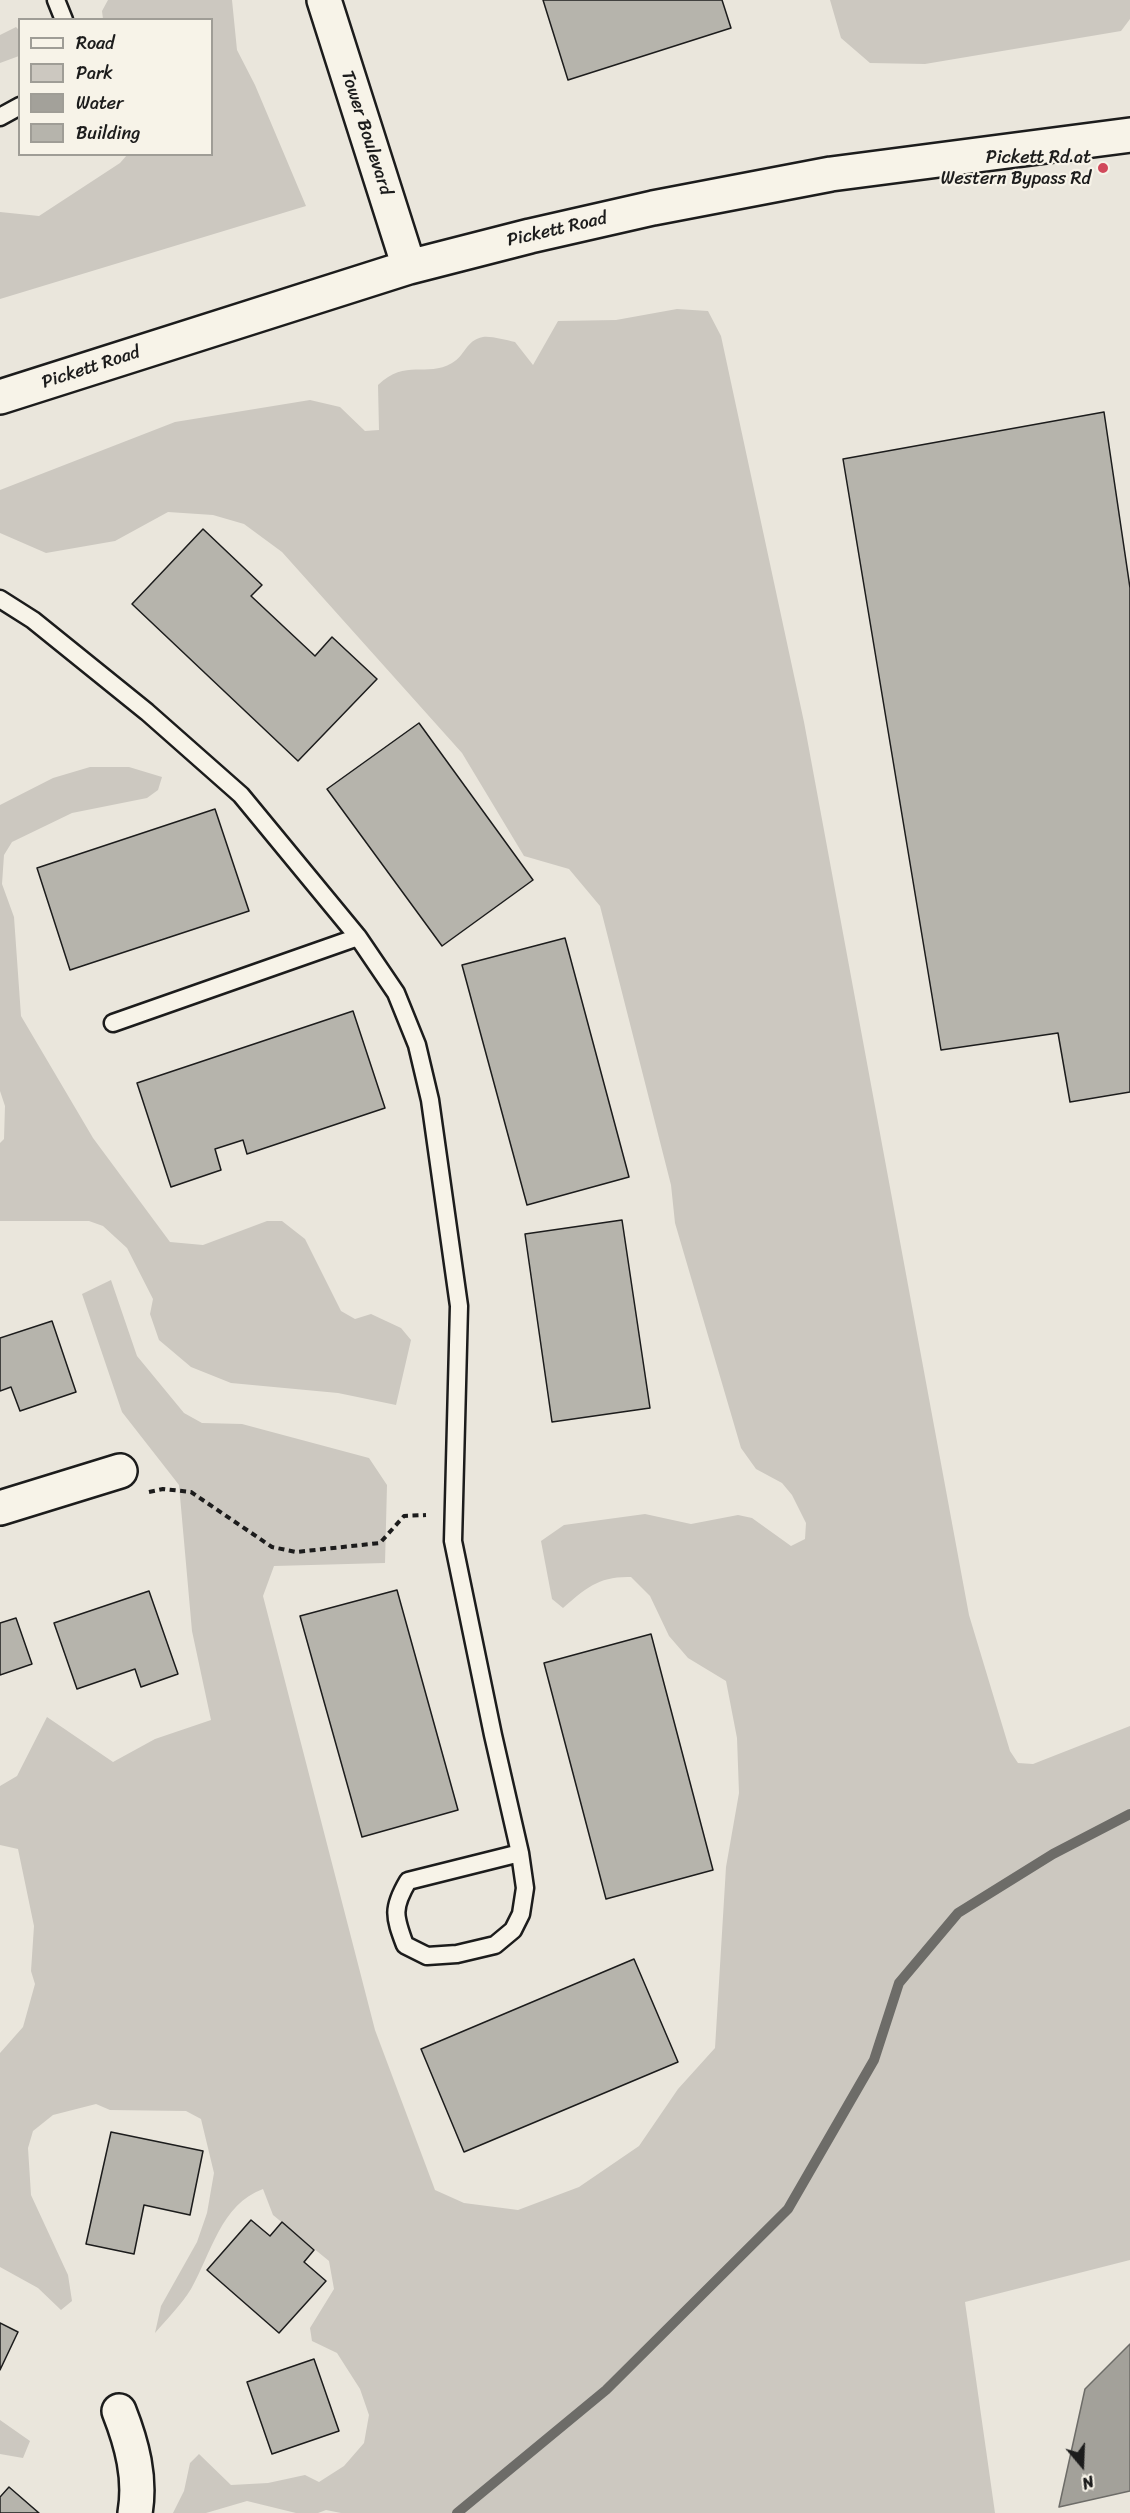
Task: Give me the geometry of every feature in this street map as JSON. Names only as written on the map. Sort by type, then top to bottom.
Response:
[{"type":"street","name":"Tower Boulevard","points":[[324,0],[409,267]]},
{"type":"street","name":"Pickett Road","points":[[0,397],[409,267],[653,208],[831,174],[1130,135]]},
{"type":"street","points":[[0,1508],[129,1483]]},
{"type":"street","points":[[119,2411],[130,2440],[137,2474],[135,2513]]},
{"type":"lane","points":[[56,0],[63,18]]},
{"type":"lane","points":[[0,117],[18,107]]},
{"type":"lane","points":[[0,599],[33,620],[147,712],[241,795],[358,937],[396,993],[417,1045],[430,1100],[459,1305],[453,1541],[520,1853],[525,1887],[521,1914],[513,1930],[495,1945],[457,1954],[427,1956],[405,1945],[395,1919],[397,1900],[408,1881],[520,1853]]},
{"type":"lane","points":[[114,1023],[358,937]]},
{"type":"path","points":[[129,1483],[191,1492],[272,1547],[296,1552],[380,1543],[404,1516],[454,1513]]},
{"type":"green space","points":[[108,0],[232,0],[237,50],[255,85],[306,206],[0,299],[0,212],[39,216],[120,163],[126,156],[213,156],[213,18],[103,18],[102,11]]},
{"type":"green space","points":[[830,0],[1130,0],[1130,19],[1121,31],[925,64],[870,63],[841,38]]},
{"type":"green space","points":[[16,27],[18,29],[18,56],[0,63],[0,35]]},
{"type":"green space","points":[[677,309],[708,311],[721,336],[804,722],[969,1615],[1010,1751],[1018,1763],[1033,1764],[1130,1726],[1130,2260],[965,2302],[995,2513],[341,2513],[326,2510],[318,2513],[296,2513],[247,2501],[206,2513],[173,2513],[184,2491],[190,2463],[199,2454],[231,2485],[268,2483],[305,2475],[319,2482],[344,2466],[364,2443],[369,2415],[360,2389],[337,2353],[312,2341],[310,2328],[334,2289],[329,2261],[273,2215],[263,2189],[249,2196],[227,2218],[191,2289],[155,2333],[161,2306],[197,2242],[207,2213],[214,2173],[201,2119],[186,2111],[110,2110],[96,2104],[53,2115],[33,2131],[28,2148],[31,2195],[68,2275],[72,2301],[61,2310],[38,2288],[0,2267],[0,2053],[23,2027],[35,1984],[31,1971],[34,1926],[18,1849],[0,1845],[0,1786],[17,1776],[47,1717],[113,1762],[155,1739],[211,1720],[192,1631],[179,1485],[122,1412],[82,1294],[111,1280],[137,1356],[184,1413],[202,1423],[242,1424],[369,1458],[387,1485],[385,1563],[274,1566],[263,1596],[375,2030],[435,2190],[464,2203],[518,2210],[579,2187],[639,2146],[678,2089],[715,2048],[726,1867],[739,1793],[737,1738],[726,1681],[688,1658],[669,1636],[650,1596],[631,1577],[601,1581],[563,1608],[552,1599],[541,1541],[564,1525],[645,1514],[691,1524],[738,1515],[752,1518],[791,1546],[805,1539],[806,1523],[792,1495],[782,1483],[756,1469],[741,1448],[675,1223],[671,1185],[600,906],[569,869],[524,856],[462,753],[282,552],[244,524],[213,515],[168,512],[115,541],[46,553],[0,533],[0,490],[175,422],[310,400],[340,407],[365,431],[379,430],[378,385],[398,372],[433,369],[452,363],[477,339],[490,337],[515,342],[533,365],[558,321],[616,320]]},
{"type":"green space","points":[[90,767],[129,767],[162,777],[158,790],[147,798],[72,813],[12,842],[4,855],[2,884],[14,917],[21,1016],[93,1138],[170,1242],[203,1245],[267,1221],[282,1221],[305,1239],[341,1311],[355,1319],[371,1314],[401,1328],[411,1340],[396,1405],[338,1393],[231,1383],[191,1367],[159,1340],[150,1314],[153,1299],[127,1248],[103,1226],[89,1221],[0,1221],[0,1143],[4,1139],[5,1106],[0,1091],[0,805],[53,778]]},
{"type":"green space","points":[[0,2420],[30,2441],[23,2458],[0,2454]]},
{"type":"water","points":[[1130,2344],[1130,2491],[1059,2507],[1085,2389]]},
{"type":"building","points":[[543,0],[722,0],[731,28],[568,80]]},
{"type":"building","points":[[1104,412],[1130,588],[1130,1092],[1070,1102],[1058,1033],[941,1050],[843,459]]},
{"type":"building","points":[[203,529],[262,585],[251,596],[315,656],[332,637],[377,679],[298,761],[132,604]]},
{"type":"building","points":[[419,723],[533,880],[442,946],[327,789]]},
{"type":"building","points":[[215,809],[249,911],[70,970],[37,868]]},
{"type":"building","points":[[565,938],[629,1177],[527,1205],[462,965]]},
{"type":"building","points":[[353,1011],[385,1108],[247,1154],[243,1140],[215,1149],[221,1170],[171,1187],[137,1083]]},
{"type":"building","points":[[622,1220],[650,1408],[552,1422],[525,1234]]},
{"type":"building","points":[[52,1321],[76,1392],[20,1411],[11,1387],[0,1391],[0,1338]]},
{"type":"building","points":[[397,1590],[458,1810],[362,1837],[300,1616]]},
{"type":"building","points":[[149,1591],[178,1674],[141,1687],[135,1669],[77,1689],[54,1623]]},
{"type":"building","points":[[16,1618],[32,1664],[0,1675],[0,1623]]},
{"type":"building","points":[[651,1634],[713,1870],[606,1899],[544,1663]]},
{"type":"building","points":[[634,1959],[678,2062],[464,2152],[421,2049]]},
{"type":"building","points":[[111,2132],[203,2151],[190,2215],[144,2205],[134,2254],[86,2244]]},
{"type":"building","points":[[251,2220],[270,2236],[282,2222],[314,2250],[304,2262],[326,2281],[279,2333],[207,2270]]},
{"type":"building","points":[[0,2323],[18,2332],[0,2370]]},
{"type":"building","points":[[314,2359],[339,2431],[272,2454],[247,2382]]},
{"type":"building","points":[[9,2487],[39,2513],[0,2513],[0,2497]]},
{"type":"waterway","points":[[457,2513],[606,2390],[788,2209],[874,2060],[899,1983],[958,1913],[1053,1854],[1130,1814]]},
{"type":"place","name":"Pickett Rd at Western Bypass Rd","points":[[1103,168]]}]
